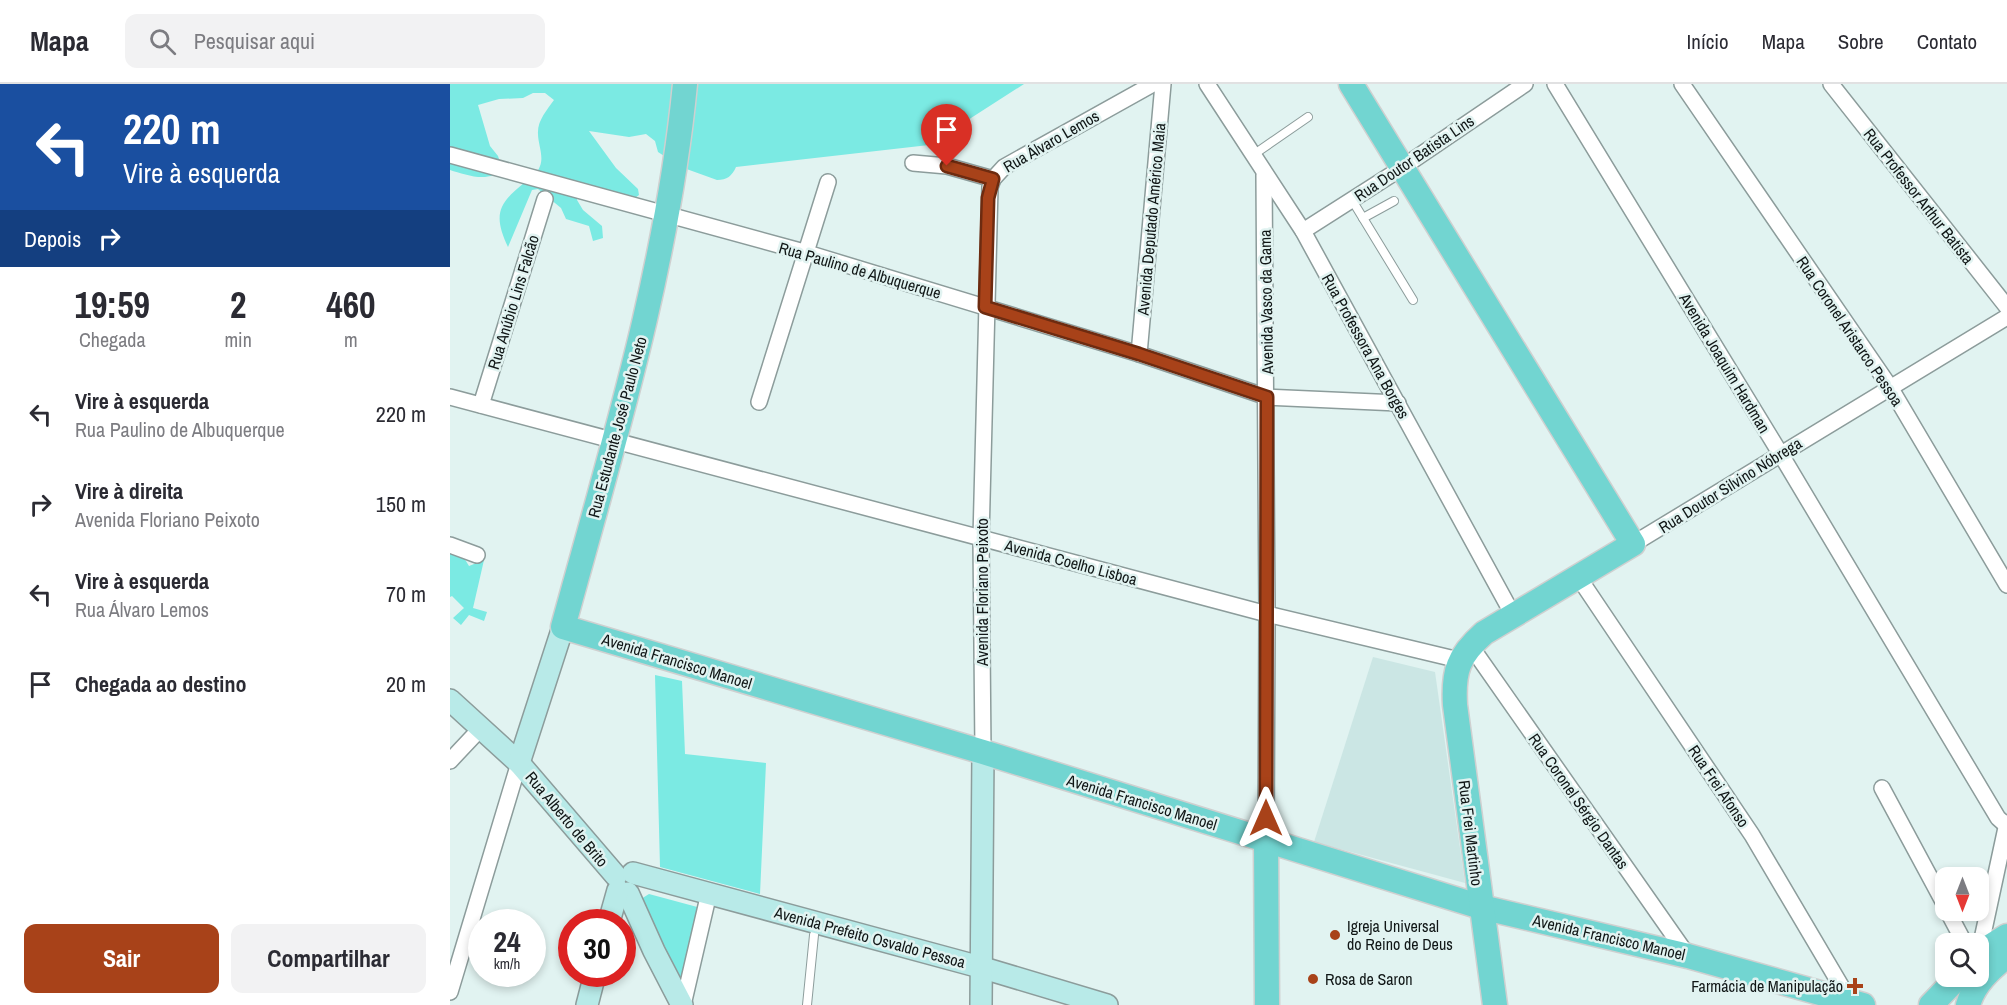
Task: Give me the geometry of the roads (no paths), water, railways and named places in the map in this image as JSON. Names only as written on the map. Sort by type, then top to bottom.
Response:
[{"type":"main road","name":"Rua Estudante José Paulo Neto","points":[[563,627],[652,292],[668,216],[685,84]]},
{"type":"main road","points":[[1352,84],[1633,544]]},
{"type":"main road","name":"Rua Doutor Silvino Nóbrega","points":[[1465,653],[1484,633],[1633,544]]},
{"type":"main road","name":"Avenida Francisco Manoel","points":[[563,627],[982,752],[1481,907],[1688,956],[1856,1003]]},
{"type":"main road","name":"Rua Frei Martinho","points":[[1465,653],[1454,684],[1455,705],[1495,1005]]},
{"type":"main road","name":"Avenida Vasco da Gama","points":[[1266,840],[1267,1005]]},
{"type":"main road","points":[[1989,948],[2007,936]]},
{"type":"main road","points":[[1931,1005],[1965,989],[1975,988],[2007,956]]},
{"type":"street","name":"Rua Álvaro Lemos","points":[[913,163],[947,166],[993,179],[1004,167],[1153,84]]},
{"type":"street","name":"Avenida Deputado Américo Maia","points":[[1139,354],[1163,84]]},
{"type":"street","name":"Rua Professora Ana Borges","points":[[1208,84],[1264,175],[1303,231],[1514,615]]},
{"type":"street","name":"Rua Doutor Batista Lins","points":[[1303,231],[1403,167],[1525,84]]},
{"type":"street","name":"Avenida Joaquim Hardman","points":[[1555,84],[1780,453],[1998,818],[2007,825]]},
{"type":"street","name":"Rua Coronel Aristarco Pessoa","points":[[1683,84],[1890,387],[2007,585]]},
{"type":"street","name":"Rua Professor Arthur Batista","points":[[1840,87],[2007,307]]},
{"type":"street","name":"Rua Paulino de Albuquerque","points":[[450,155],[804,252],[1139,354],[1267,397],[1398,403]]},
{"type":"street","name":"Avenida Vasco da Gama","points":[[1264,175],[1267,397],[1266,840]]},
{"type":"street","name":"Avenida Floriano Peixoto","points":[[981,1005],[981,538],[988,198],[993,179]]},
{"type":"street","points":[[759,402],[804,252],[828,182]]},
{"type":"street","name":"Rua Anúbio Lins Falcão","points":[[481,405],[545,199]]},
{"type":"street","name":"Rua Doutor Silvino Nóbrega","points":[[1633,544],[2007,317]]},
{"type":"street","name":"Avenida Coelho Lisboa","points":[[450,397],[1267,614],[1465,653]]},
{"type":"street","points":[[450,545],[477,555]]},
{"type":"street","name":"Rua Frei Afonso","points":[[1578,578],[1752,835],[1856,1003]]},
{"type":"street","name":"Rua Estudante José Paulo Neto","points":[[519,762],[563,627]]},
{"type":"street","name":"Rua Coronel Sérgio Dantas","points":[[1465,653],[1688,956]]},
{"type":"street","name":"Rua Alberto de Brito","points":[[450,700],[519,762],[626,884],[654,951],[682,1005]]},
{"type":"street","points":[[450,761],[482,728]]},
{"type":"street","points":[[450,992],[519,762]]},
{"type":"street","points":[[1882,788],[1935,888]]},
{"type":"street","points":[[1984,933],[2007,825]]},
{"type":"street","points":[[615,909],[626,884]]},
{"type":"street","name":"Avenida Prefeito Osvaldo Pessoa","points":[[626,884],[708,899],[934,962]]},
{"type":"street","name":"Rua Alberto de Brito","points":[[682,1005],[708,899]]},
{"type":"street","name":"Avenida Prefeito Osvaldo Pessoa","points":[[708,899],[814,934],[1107,1005]]},
{"type":"street","name":"Avenida Prefeito Osvaldo Pessoa","points":[[981,974],[1057,1005]]},
{"type":"street","points":[[587,1005],[592,987]]},
{"type":"lane","points":[[1252,155],[1308,117]]},
{"type":"lane","points":[[1352,200],[1413,300]]},
{"type":"lane","points":[[1363,218],[1394,201]]},
{"type":"lane","points":[[807,1005],[814,934]]},
{"type":"lane","points":[[1962,1005],[1965,989]]},
{"type":"place","name":"Igreja Universal do Reino de Deus","points":[[1335,935]]},
{"type":"place","name":"Rosa de Saron","points":[[1313,979]]},
{"type":"place","name":"Farmácia de Manipulação","points":[[1855,986]]}]
